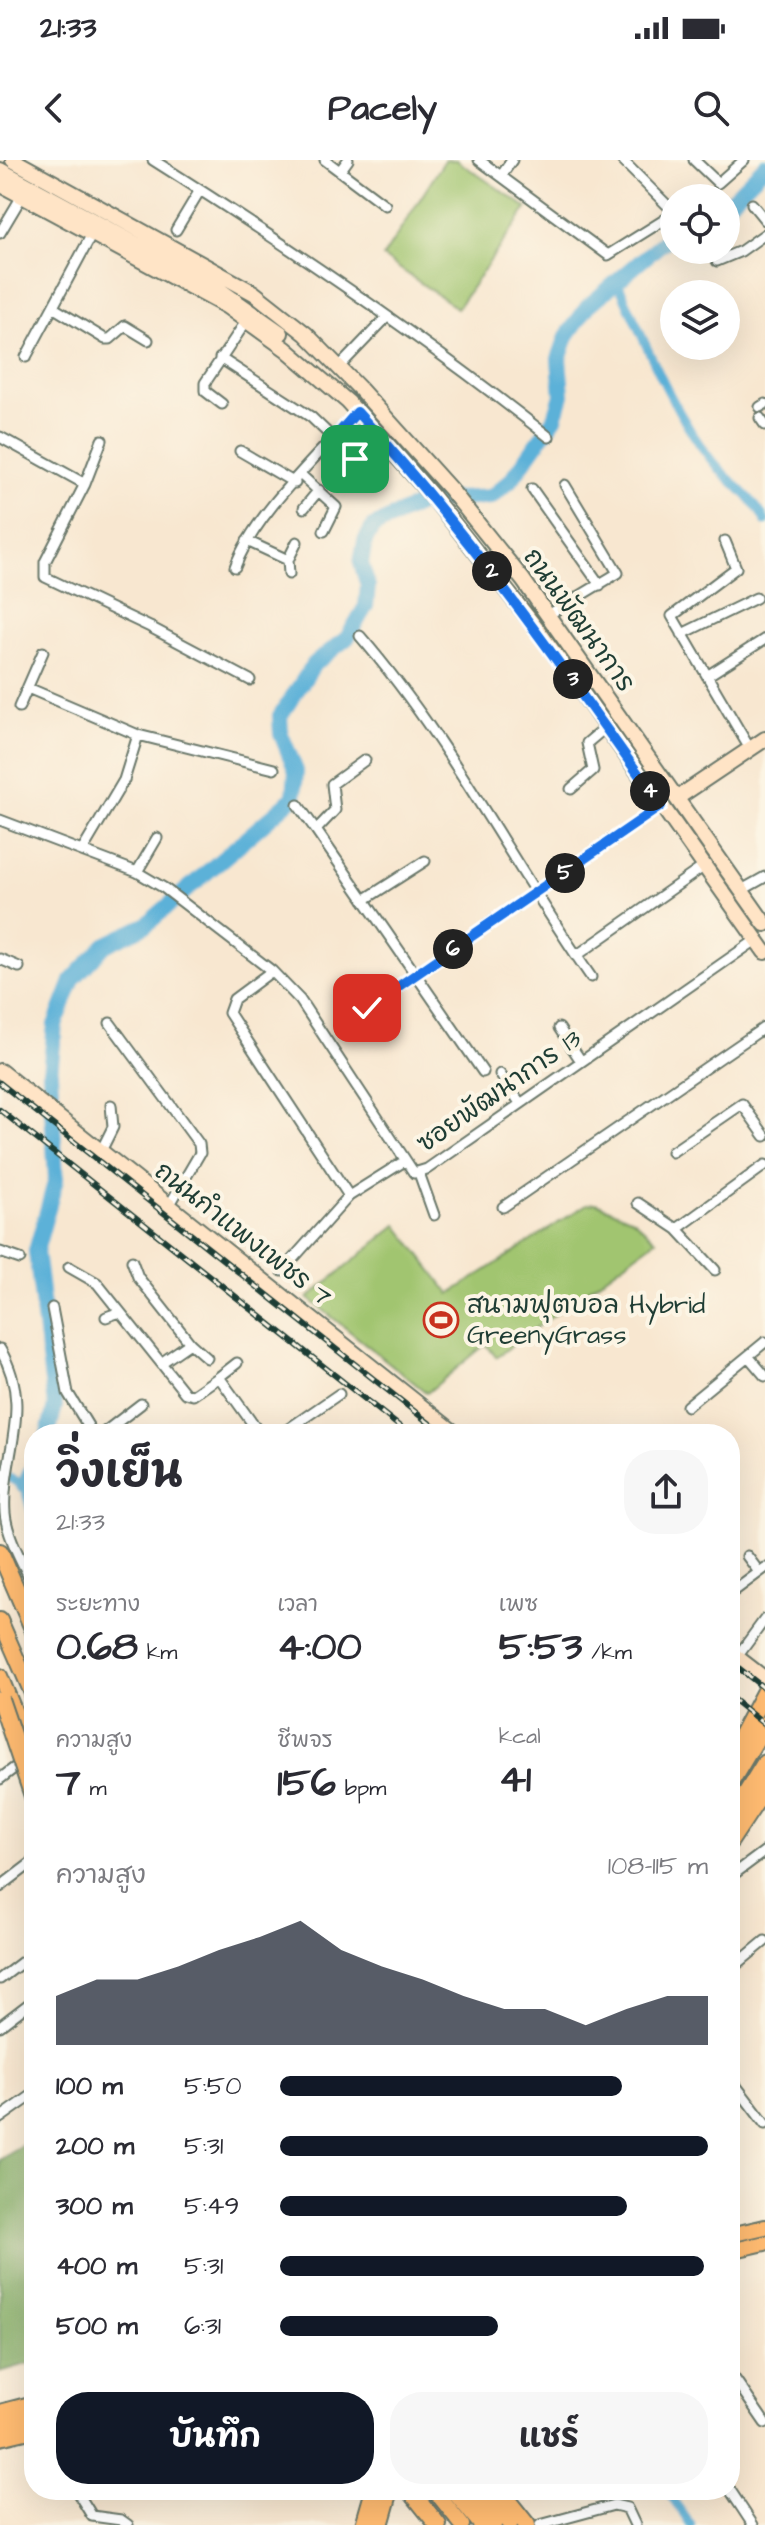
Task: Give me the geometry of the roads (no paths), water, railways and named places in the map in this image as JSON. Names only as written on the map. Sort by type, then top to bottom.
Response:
[{"type":"highway","points":[[0,1552],[24,1608]]},
{"type":"highway","points":[[740,1738],[765,1691]]},
{"type":"highway","points":[[0,1699],[24,1770]]},
{"type":"highway","points":[[740,1766],[765,1724]]},
{"type":"highway","points":[[740,1804],[765,1763]]},
{"type":"highway","points":[[740,1826],[765,1788]]},
{"type":"highway","points":[[364,2525],[371,2500]]},
{"type":"highway","points":[[380,2525],[387,2500]]},
{"type":"highway","points":[[418,2500],[438,2525]]},
{"type":"highway","points":[[499,2500],[527,2525]]},
{"type":"main road","name":"ถนนพัฒนาการ","points":[[13,160],[254,293],[283,314],[336,364],[470,513],[548,615],[765,924]]},
{"type":"main road","name":"ถนนพัฒนาการ","points":[[0,163],[237,290],[281,319],[336,364]]},
{"type":"main road","name":"ถนนพัฒนาการ","points":[[0,170],[241,303],[289,341],[432,496],[540,633],[760,946]]},
{"type":"main road","name":"ถนนพัฒนาการ","points":[[0,184],[247,320],[352,407]]},
{"type":"main road","points":[[677,798],[765,739]]},
{"type":"main road","name":"ถนนกำแพงเพชร 7","points":[[0,1071],[443,1424]]},
{"type":"main road","points":[[0,1620],[24,1675]]},
{"type":"main road","points":[[740,1659],[765,1679]]},
{"type":"main road","points":[[0,1676],[24,1732]]},
{"type":"main road","points":[[740,2233],[765,2227]]},
{"type":"main road","points":[[740,2249],[765,2243]]},
{"type":"main road","points":[[0,2412],[24,2406]]},
{"type":"main road","points":[[0,2425],[24,2419]]},
{"type":"main road","points":[[0,2438],[24,2432]]},
{"type":"main road","points":[[442,2500],[462,2525]]},
{"type":"main road","points":[[460,2500],[481,2525]]},
{"type":"main road","points":[[473,2500],[494,2525]]},
{"type":"main road","points":[[494,2500],[510,2525]]},
{"type":"street","points":[[153,160],[386,318],[548,436]]},
{"type":"street","points":[[325,160],[385,205]]},
{"type":"street","points":[[340,171],[348,160]]},
{"type":"street","points":[[479,160],[608,255],[672,213],[622,160]]},
{"type":"street","points":[[501,176],[512,160]]},
{"type":"street","points":[[694,160],[718,183],[744,160]]},
{"type":"street","points":[[176,230],[200,190]]},
{"type":"street","points":[[0,233],[22,196]]},
{"type":"street","points":[[752,204],[765,220]]},
{"type":"street","points":[[26,357],[92,234]]},
{"type":"street","points":[[740,251],[765,234]]},
{"type":"street","points":[[54,308],[105,339],[113,338],[125,326],[148,340]]},
{"type":"street","points":[[336,364],[386,318]]},
{"type":"street","points":[[222,404],[204,388],[220,358],[247,320]]},
{"type":"street","points":[[220,358],[308,414],[355,459]]},
{"type":"street","points":[[235,567],[247,541],[335,437],[352,407]]},
{"type":"street","points":[[0,437],[85,484]]},
{"type":"street","points":[[102,440],[85,484],[45,562],[43,570],[49,581],[150,627],[250,680]]},
{"type":"street","points":[[240,451],[319,490],[336,507],[324,531]]},
{"type":"street","points":[[548,615],[617,575],[617,568],[565,485]]},
{"type":"street","points":[[532,489],[600,585]]},
{"type":"street","points":[[304,508],[319,490]]},
{"type":"street","points":[[247,541],[288,560]]},
{"type":"street","points":[[725,541],[737,566],[672,615],[750,749]]},
{"type":"street","points":[[289,574],[288,560],[297,542]]},
{"type":"street","points":[[682,634],[756,598]]},
{"type":"street","points":[[360,636],[394,676],[442,746],[534,894],[591,977]]},
{"type":"street","points":[[707,676],[765,639]]},
{"type":"street","points":[[19,707],[43,652]]},
{"type":"street","points":[[28,688],[138,735],[274,769]]},
{"type":"street","points":[[571,789],[593,770],[587,743],[606,727]]},
{"type":"street","points":[[82,851],[124,780],[138,735]]},
{"type":"street","points":[[316,830],[335,810],[332,784],[365,760]]},
{"type":"street","points":[[298,805],[483,1072]]},
{"type":"street","points":[[367,1008],[661,806]]},
{"type":"street","name":"ซอยพัฒนาการ 13","points":[[0,820],[137,872],[174,895],[272,971],[300,1000],[403,1162],[409,1170],[419,1173],[581,1061],[760,946]]},
{"type":"street","points":[[137,872],[157,838]]},
{"type":"street","points":[[364,900],[425,861]]},
{"type":"street","points":[[576,956],[703,867]]},
{"type":"street","points":[[740,891],[765,877]]},
{"type":"street","points":[[0,959],[19,967]]},
{"type":"street","points":[[272,971],[234,999],[229,1013],[349,1196]]},
{"type":"street","points":[[110,1023],[199,1144],[200,1153],[169,1206]]},
{"type":"street","points":[[503,1207],[765,1027]]},
{"type":"street","points":[[559,1028],[581,1061]]},
{"type":"street","points":[[500,1074],[520,1103]]},
{"type":"street","points":[[672,1152],[742,1104],[765,1136]]},
{"type":"street","points":[[101,1151],[113,1127],[111,1105]]},
{"type":"street","points":[[282,1271],[349,1196],[403,1162]]},
{"type":"street","points":[[677,1229],[765,1165]]},
{"type":"street","points":[[419,1173],[434,1215]]},
{"type":"street","points":[[638,1203],[677,1229],[715,1270]]},
{"type":"street","points":[[0,1252],[20,1259]]},
{"type":"street","points":[[132,1261],[138,1277],[190,1343],[207,1358]]},
{"type":"street","points":[[69,1267],[97,1283],[189,1395],[237,1363]]},
{"type":"street","points":[[52,1308],[68,1393],[85,1424]]},
{"type":"street","points":[[106,1317],[120,1312]]},
{"type":"street","points":[[687,1406],[765,1342]]},
{"type":"street","points":[[161,1363],[190,1343]]},
{"type":"street","points":[[0,1349],[14,1387],[16,1424],[6,1499],[7,1522],[24,1563]]},
{"type":"street","points":[[748,1356],[765,1376]]},
{"type":"street","points":[[219,1377],[253,1424]]},
{"type":"street","points":[[296,1424],[339,1394]]},
{"type":"street","points":[[115,1424],[141,1404]]},
{"type":"street","points":[[740,1586],[762,1570],[747,1556]]},
{"type":"street","points":[[740,1646],[765,1619]]},
{"type":"street","points":[[0,1779],[24,1762]]},
{"type":"street","points":[[740,1870],[765,1851]]},
{"type":"street","points":[[0,1887],[24,1869]]},
{"type":"street","points":[[740,1962],[765,1941]]},
{"type":"street","points":[[0,1979],[24,1961]]},
{"type":"street","points":[[0,2026],[24,2008]]},
{"type":"street","points":[[740,2091],[765,2124]]},
{"type":"street","points":[[0,2118],[24,2101]]},
{"type":"street","points":[[740,2395],[765,2423]]},
{"type":"street","points":[[82,2500],[92,2516],[121,2520],[128,2525]]},
{"type":"street","points":[[737,2500],[753,2525]]},
{"type":"street","points":[[540,2525],[621,2505],[635,2525]]},
{"type":"waterway","points":[[740,191],[765,166]]},
{"type":"waterway","points":[[50,1424],[55,1406],[36,1251],[56,1179],[50,1073],[55,1025],[73,979],[105,945],[146,925],[294,797],[296,771],[281,734],[280,716],[314,664],[347,638],[366,606],[368,586],[361,563],[365,541],[373,527],[426,501],[491,497],[512,479],[555,418],[562,395],[559,359],[567,336],[588,306],[660,245]]},
{"type":"waterway","points":[[617,281],[683,419],[712,461],[754,504],[765,521]]},
{"type":"waterway","points":[[0,1473],[24,1486]]},
{"type":"waterway","points":[[673,2500],[691,2525]]},
{"type":"railway","points":[[0,1083],[430,1424]]},
{"type":"railway","points":[[0,1110],[396,1424]]},
{"type":"railway","points":[[740,1669],[765,1689]]},
{"type":"railway","points":[[740,1705],[765,1725]]},
{"type":"place","name":"สนามฟุตบอล Hybrid GreenyGrass","points":[[441,1320]]}]
